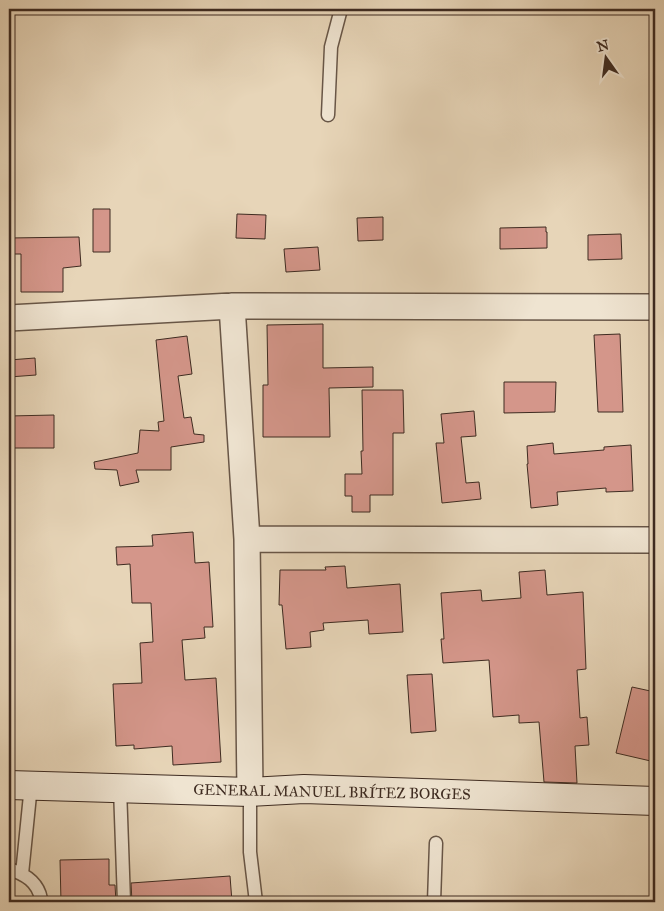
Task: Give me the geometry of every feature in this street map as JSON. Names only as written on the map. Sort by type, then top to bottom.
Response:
[{"type":"street","points":[[9,318],[232,306],[655,307]]},
{"type":"street","points":[[232,306],[247,539],[250,792]]},
{"type":"street","points":[[247,539],[655,540]]},
{"type":"street","name":"GENERAL MANUEL BRÍTEZ BORGES","points":[[20,785],[250,792],[304,790],[655,801]]},
{"type":"lane","points":[[328,116],[332,46],[340,9]]},
{"type":"lane","points":[[20,785],[22,874]]},
{"type":"lane","points":[[120,788],[124,902]]},
{"type":"lane","points":[[250,792],[250,852],[256,902]]},
{"type":"lane","points":[[434,902],[436,843]]},
{"type":"lane","points":[[9,869],[33,881],[42,899]]},
{"type":"building","points":[[93,209],[110,209],[110,252],[93,252]]},
{"type":"building","points":[[237,214],[266,215],[265,239],[236,238]]},
{"type":"building","points":[[383,217],[383,240],[358,241],[357,218]]},
{"type":"building","points":[[546,227],[547,248],[500,249],[500,228]]},
{"type":"building","points":[[621,234],[622,259],[588,260],[588,235]]},
{"type":"building","points":[[79,237],[81,266],[63,268],[63,292],[21,292],[21,254],[9,254],[9,238]]},
{"type":"building","points":[[318,247],[320,270],[286,272],[284,249]]},
{"type":"building","points":[[323,324],[323,368],[373,367],[373,387],[329,388],[330,437],[263,437],[263,385],[268,385],[267,325]]},
{"type":"building","points":[[620,334],[623,412],[598,412],[594,335]]},
{"type":"building","points":[[187,336],[192,374],[178,376],[184,418],[191,417],[194,434],[204,435],[204,442],[171,447],[171,470],[136,470],[139,482],[120,486],[117,470],[95,469],[94,462],[138,453],[140,430],[159,431],[158,422],[164,421],[156,340]]},
{"type":"building","points":[[35,358],[36,375],[9,377],[9,360]]},
{"type":"building","points":[[504,382],[556,382],[555,412],[504,413]]},
{"type":"building","points":[[362,390],[403,390],[404,433],[393,433],[393,495],[370,495],[370,512],[352,512],[352,496],[345,496],[345,474],[362,474]]},
{"type":"building","points":[[474,411],[476,436],[461,437],[466,483],[479,482],[481,499],[442,503],[436,443],[444,443],[441,414]]},
{"type":"building","points":[[54,415],[54,448],[9,448],[9,416]]},
{"type":"building","points":[[553,443],[554,454],[604,450],[604,447],[631,445],[633,491],[606,492],[606,488],[557,492],[558,505],[531,508],[527,446]]},
{"type":"building","points":[[193,532],[195,563],[209,562],[213,627],[204,627],[205,638],[182,640],[185,680],[216,678],[221,762],[173,765],[172,746],[134,749],[134,745],[116,746],[113,684],[142,683],[140,643],[153,642],[151,603],[132,603],[130,564],[117,565],[116,547],[153,546],[152,535]]},
{"type":"building","points":[[345,566],[347,588],[400,584],[403,632],[369,634],[368,620],[323,623],[324,630],[310,632],[311,647],[286,649],[282,605],[279,605],[280,570],[326,570],[325,567]]},
{"type":"building","points":[[545,570],[547,595],[583,592],[586,669],[577,670],[580,718],[587,717],[589,745],[575,746],[577,783],[544,782],[539,722],[519,723],[519,715],[493,717],[489,660],[443,663],[441,639],[444,639],[441,593],[481,590],[482,601],[521,598],[519,572]]},
{"type":"building","points":[[432,674],[436,731],[411,733],[407,675]]},
{"type":"building","points":[[632,687],[655,692],[655,762],[616,753]]},
{"type":"building","points":[[109,859],[109,885],[115,885],[116,902],[61,902],[60,860]]},
{"type":"building","points":[[230,876],[232,902],[132,902],[131,883]]}]
